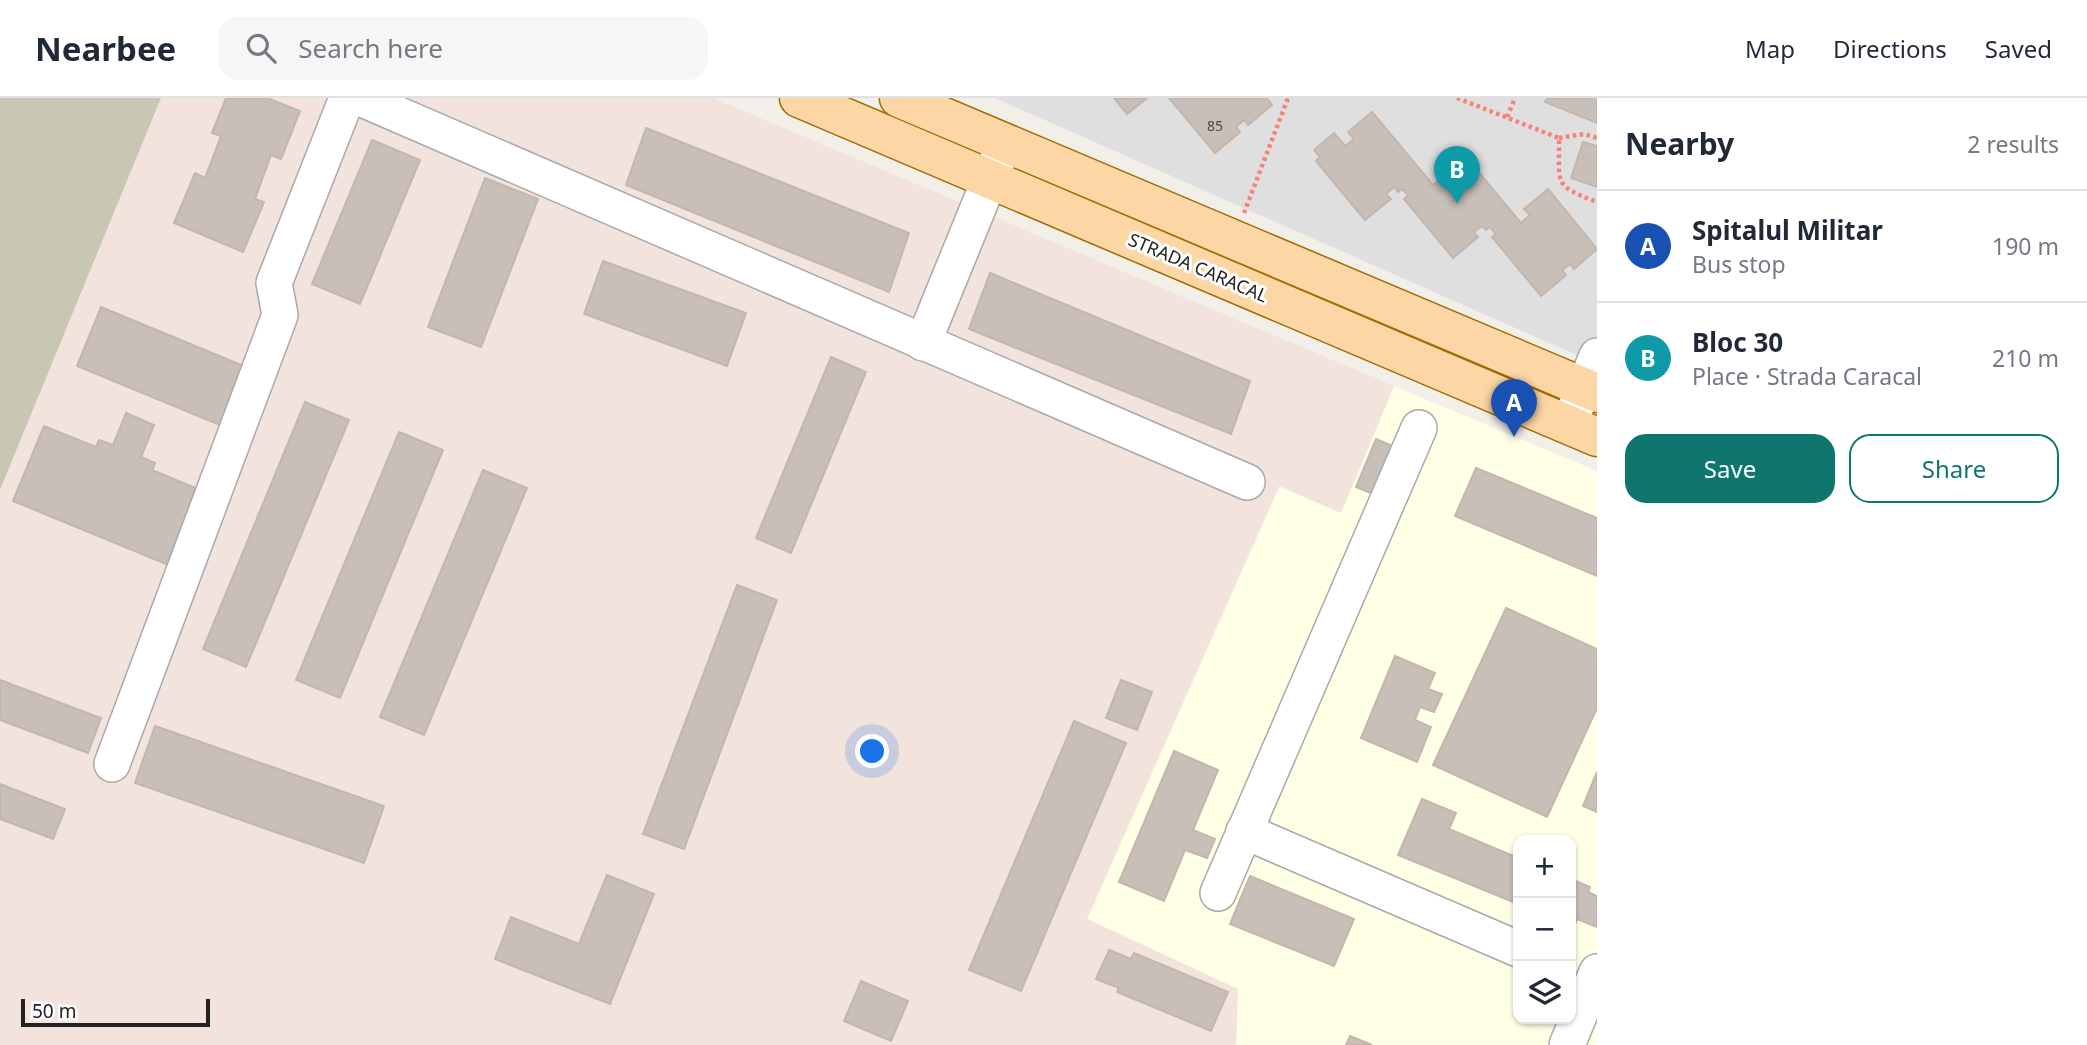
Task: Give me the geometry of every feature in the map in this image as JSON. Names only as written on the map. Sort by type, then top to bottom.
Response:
[{"type":"main road","name":"STRADA CARACAL","points":[[799,98],[1583,431]]},
{"type":"main road","points":[[900,98],[1234,239],[1593,379]]},
{"type":"street","points":[[112,764],[280,315],[275,283],[347,98]]},
{"type":"street","points":[[360,98],[1247,482]]},
{"type":"street","points":[[884,134],[900,98]]},
{"type":"street","points":[[923,343],[1005,142]]},
{"type":"street","points":[[1583,431],[1593,379]]},
{"type":"street","points":[[1217,893],[1419,428]]},
{"type":"street","points":[[1244,831],[1513,947]]},
{"type":"street","points":[[1566,1045],[1589,985]]},
{"type":"path","points":[[1234,239],[1288,98]]},
{"type":"path","points":[[1457,98],[1559,138],[1584,134],[1597,138]]},
{"type":"path","points":[[1507,117],[1515,98]]},
{"type":"path","points":[[1559,138],[1560,181],[1566,191],[1597,202]]},
{"type":"shaded area","points":[[0,98],[161,98],[0,490]]},
{"type":"shaded area","points":[[161,98],[713,98],[1394,386],[1341,513],[1279,486],[1087,919],[1238,989],[1236,1045],[0,1045],[0,490]]},
{"type":"shaded area","points":[[995,98],[1597,98],[1597,364]]},
{"type":"shaded area","points":[[1394,386],[1597,471],[1597,1045],[1236,1045],[1238,989],[1087,919],[1280,486],[1341,513]]},
{"type":"building","points":[[226,98],[267,98],[300,111],[281,159],[271,155],[255,199],[264,202],[243,252],[174,223],[195,173],[205,178],[221,136],[212,133]]},
{"type":"building","points":[[1114,98],[1147,98],[1127,114]]},
{"type":"building","points":[[1169,98],[1267,98],[1272,105],[1248,125],[1244,120],[1236,127],[1240,132],[1215,153]]},
{"type":"building","points":[[1547,98],[1597,98],[1597,123],[1545,102]]},
{"type":"building","points":[[1372,112],[1433,185],[1442,177],[1436,170],[1460,150],[1521,223],[1530,215],[1524,209],[1548,189],[1597,249],[1574,269],[1570,264],[1562,270],[1566,275],[1541,296],[1492,237],[1496,234],[1490,227],[1486,230],[1482,226],[1474,232],[1478,237],[1453,258],[1404,199],[1408,195],[1402,189],[1398,192],[1394,187],[1386,194],[1391,199],[1365,220],[1316,161],[1320,157],[1314,150],[1334,133],[1345,146],[1354,139],[1348,132]]},
{"type":"building","points":[[646,128],[909,233],[889,292],[626,185]]},
{"type":"building","points":[[372,140],[420,160],[360,304],[312,284]]},
{"type":"building","points":[[1583,142],[1597,146],[1597,187],[1571,178]]},
{"type":"building","points":[[485,178],[538,199],[481,347],[428,327]]},
{"type":"building","points":[[603,261],[746,313],[727,366],[584,314]]},
{"type":"building","points":[[990,273],[1250,381],[1231,434],[969,329]]},
{"type":"building","points":[[101,307],[251,369],[227,428],[77,366]]},
{"type":"building","points":[[831,357],[866,372],[791,553],[756,538]]},
{"type":"building","points":[[305,402],[349,420],[246,667],[203,649]]},
{"type":"building","points":[[126,413],[154,425],[141,457],[155,463],[152,470],[198,489],[166,564],[13,501],[44,426],[96,447],[99,440],[113,445]]},
{"type":"building","points":[[399,432],[443,450],[340,698],[296,680]]},
{"type":"building","points":[[1376,439],[1395,447],[1375,495],[1356,487]]},
{"type":"building","points":[[1476,468],[1597,518],[1597,576],[1455,516]]},
{"type":"building","points":[[483,470],[527,488],[424,735],[380,717]]},
{"type":"building","points":[[737,585],[777,600],[684,849],[643,834]]},
{"type":"building","points":[[1506,608],[1597,649],[1597,708],[1547,817],[1433,765]]},
{"type":"building","points":[[1395,656],[1435,673],[1428,689],[1442,694],[1434,712],[1420,707],[1415,720],[1431,727],[1417,762],[1361,738]]},
{"type":"building","points":[[0,680],[101,718],[88,753],[0,720]]},
{"type":"building","points":[[1121,680],[1152,692],[1137,730],[1106,718]]},
{"type":"building","points":[[1074,721],[1126,743],[1021,991],[969,970]]},
{"type":"building","points":[[155,726],[384,806],[364,863],[135,783]]},
{"type":"building","points":[[1174,751],[1218,770],[1193,830],[1215,839],[1207,858],[1185,850],[1164,901],[1119,882]]},
{"type":"building","points":[[1597,772],[1597,812],[1583,806]]},
{"type":"building","points":[[0,784],[65,809],[53,839],[0,819]]},
{"type":"building","points":[[1422,799],[1456,813],[1449,829],[1513,856],[1513,902],[1398,855]]},
{"type":"building","points":[[607,875],[654,894],[610,1004],[495,959],[511,917],[579,944]]},
{"type":"building","points":[[1250,876],[1354,919],[1334,966],[1230,924]]},
{"type":"building","points":[[1576,881],[1590,887],[1588,892],[1597,896],[1597,927],[1577,919],[1576,922]]},
{"type":"building","points":[[1109,950],[1131,959],[1134,953],[1228,992],[1211,1031],[1117,992],[1119,988],[1096,979]]},
{"type":"building","points":[[861,981],[908,1001],[891,1041],[844,1021]]},
{"type":"building","points":[[1350,1036],[1372,1045],[1346,1045]]},
{"type":"place","name":"Bloc 30","points":[[1457,204]]},
{"type":"place","name":"Spitalul Militar","points":[[1514,437]]}]
